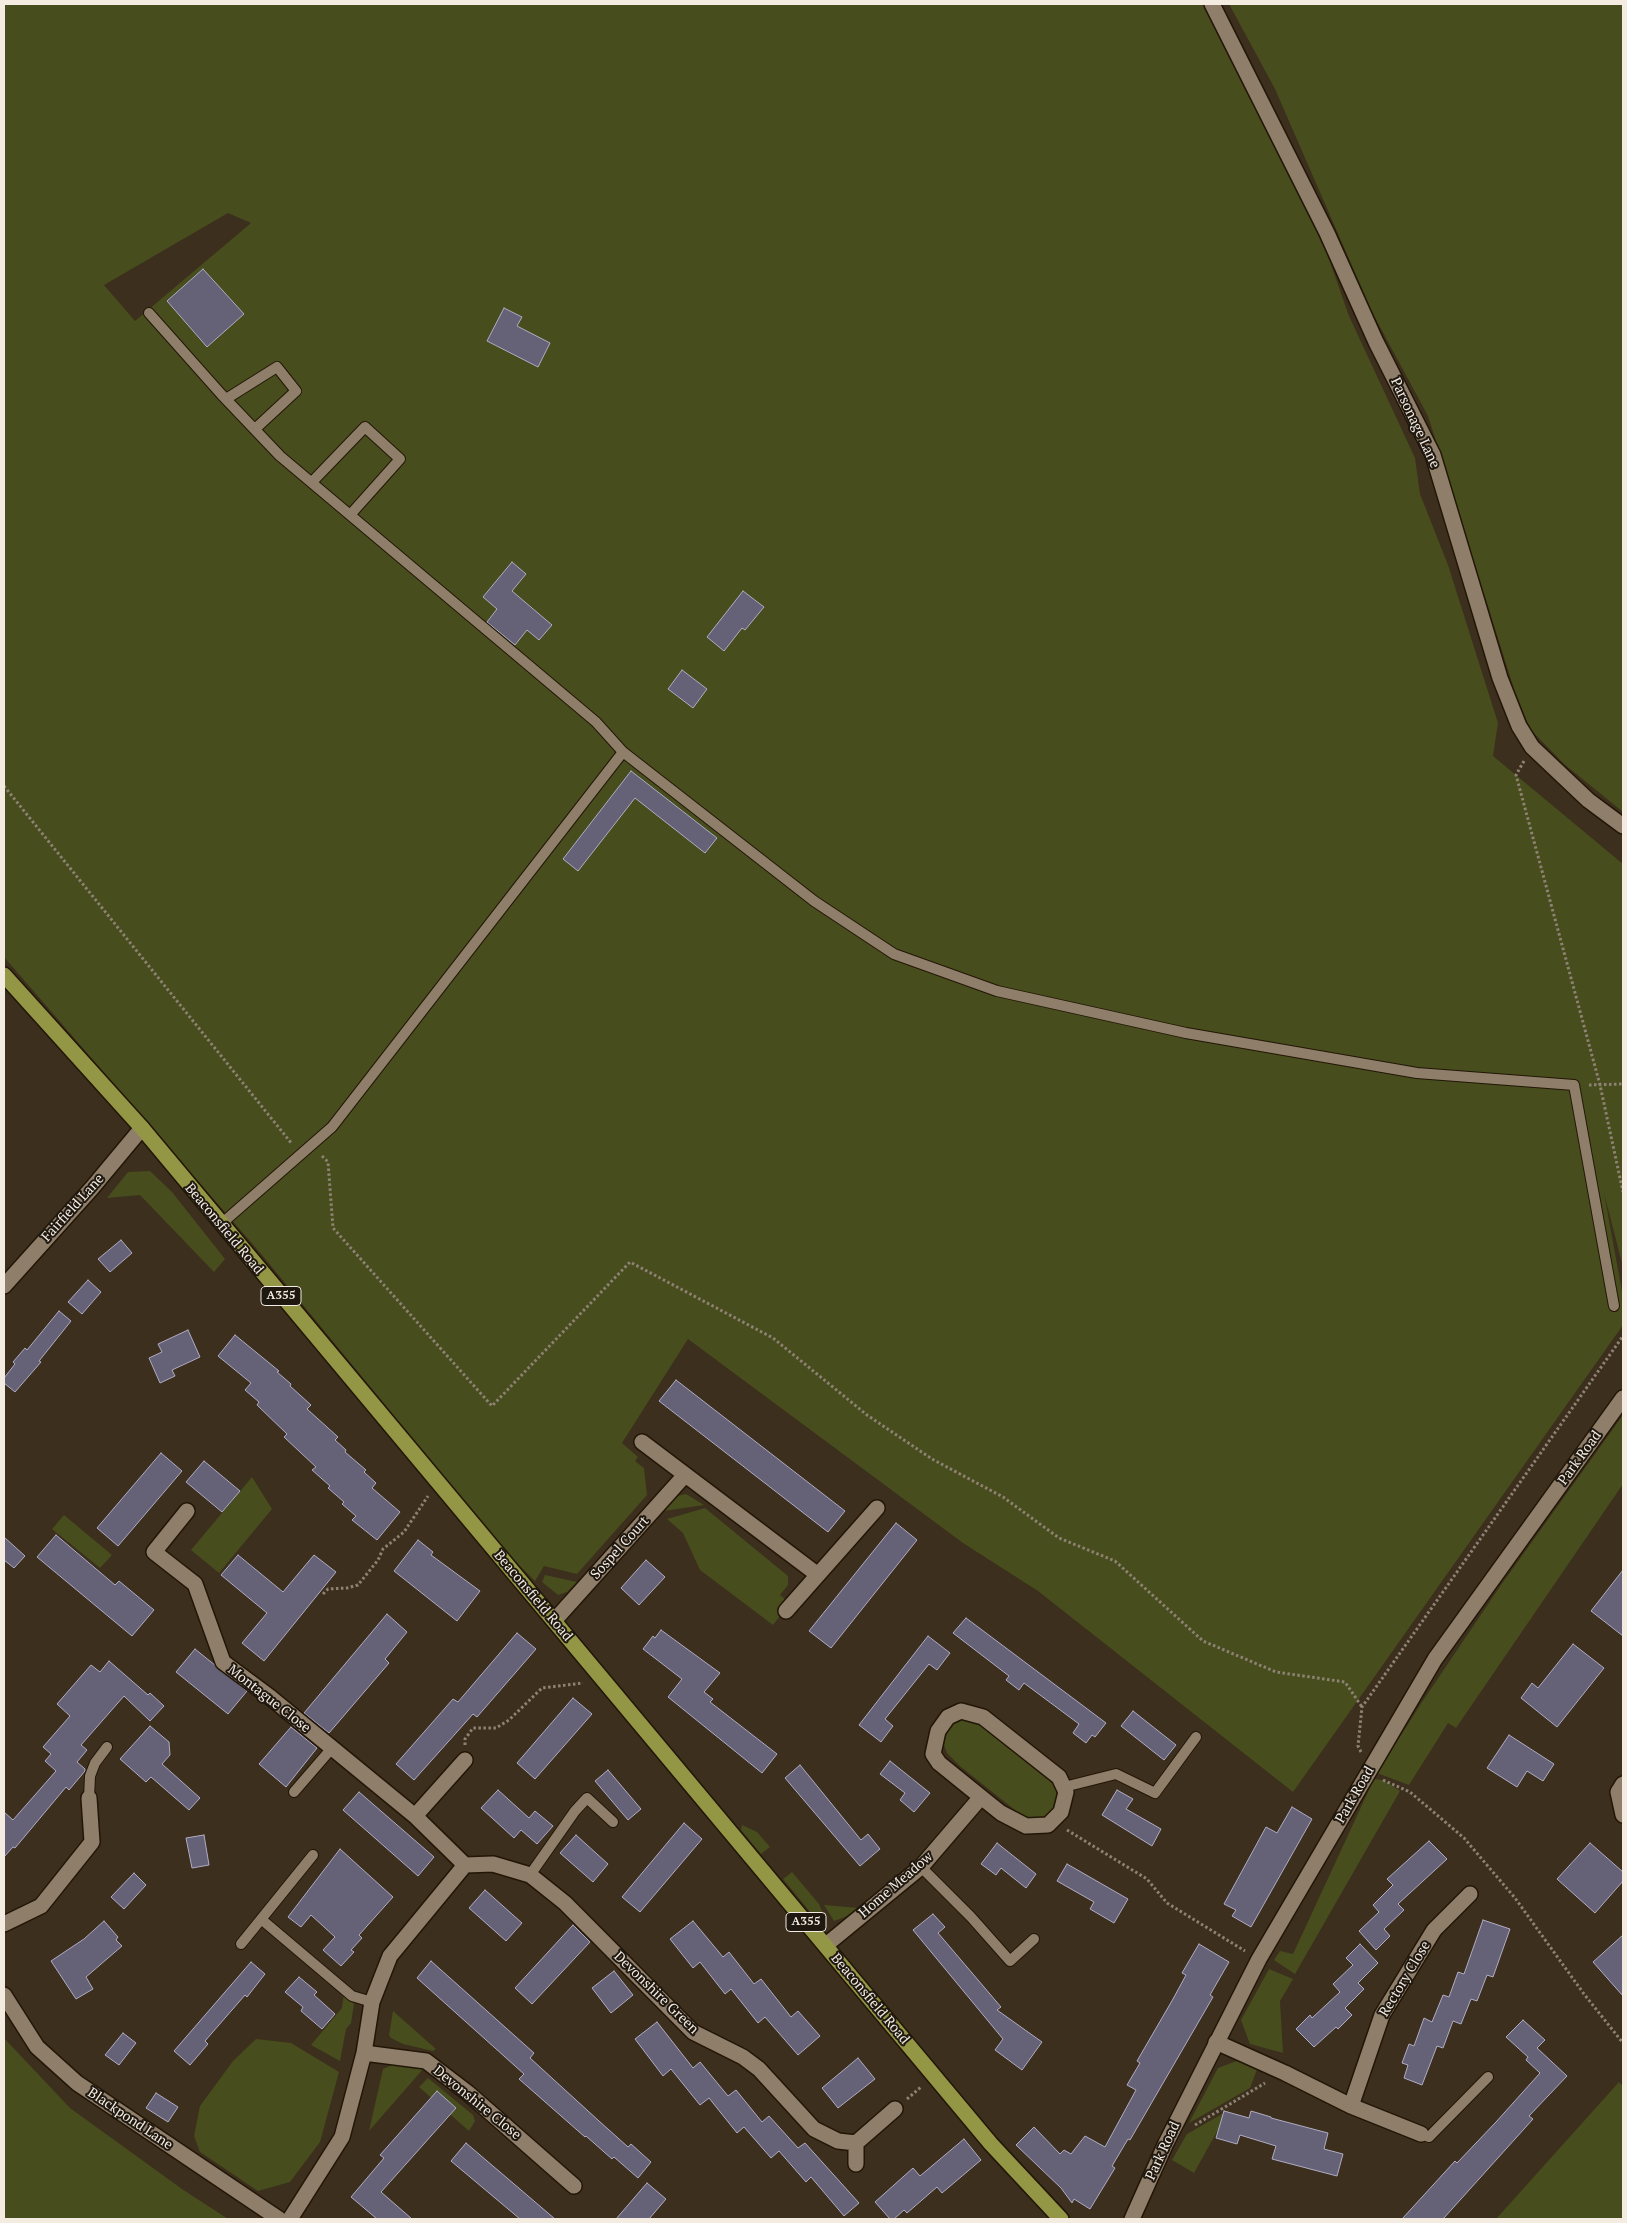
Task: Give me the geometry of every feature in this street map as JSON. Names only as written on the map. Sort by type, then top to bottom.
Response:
[{"type":"main road","name":"Beaconsfield Road","points":[[4,975],[142,1128],[220,1225],[438,1482],[991,2144],[1061,2219]]},
{"type":"street","name":"Parsonage Lane","points":[[1212,4],[1327,233],[1376,342],[1433,456],[1500,678],[1518,726],[1532,747],[1588,800],[1623,826]]},
{"type":"street","name":"Fairfield Lane","points":[[4,1286],[92,1188],[142,1128]]},
{"type":"street","name":"Park Road","points":[[1132,2219],[1166,2143],[1258,1959],[1436,1659],[1623,1398]]},
{"type":"street","points":[[642,1442],[818,1575]]},
{"type":"street","name":"Sospel Court","points":[[554,1621],[685,1475]]},
{"type":"street","points":[[786,1611],[876,1508]]},
{"type":"street","name":"Montague Close","points":[[187,1510],[154,1552],[195,1584],[223,1662],[415,1816]]},
{"type":"street","points":[[961,1711],[983,1718],[1059,1777],[1066,1792],[1061,1812],[1048,1825],[1026,1826],[1001,1813],[981,1797],[939,1762],[933,1754],[938,1731],[948,1716],[961,1711]]},
{"type":"street","points":[[290,2219],[342,2137],[364,2053],[372,2002],[390,1956],[465,1865],[415,1816],[465,1760]]},
{"type":"street","points":[[1623,1784],[1618,1792],[1623,1816]]},
{"type":"street","name":"Home Meadow","points":[[826,1946],[921,1867],[981,1797]]},
{"type":"street","points":[[4,1924],[41,1906],[92,1842],[89,1798]]},
{"type":"street","name":"Devonshire Green","points":[[465,1865],[493,1864],[530,1876],[565,1903],[693,2032],[742,2057],[759,2069],[814,2129],[838,2140],[856,2143]]},
{"type":"street","name":"Rectory Close","points":[[1351,2106],[1382,2015],[1434,1930],[1470,1894]]},
{"type":"street","name":"Blackpond Lane","points":[[4,1995],[37,2047],[77,2083],[279,2219]]},
{"type":"street","points":[[1216,2042],[1285,2073],[1351,2106],[1421,2134]]},
{"type":"street","name":"Devonshire Close","points":[[364,2053],[426,2061],[468,2092],[574,2186]]},
{"type":"street","points":[[856,2164],[856,2143],[895,2109]]},
{"type":"lane","points":[[149,313],[280,456],[596,722],[623,752],[814,900],[894,954],[997,991],[1186,1033],[1417,1073],[1574,1085],[1614,1306]]},
{"type":"lane","points":[[226,399],[276,367],[296,391],[255,429]]},
{"type":"lane","points":[[312,482],[365,426],[400,459],[350,515]]},
{"type":"lane","points":[[220,1225],[332,1127],[623,752]]},
{"type":"lane","points":[[1064,1787],[1116,1774],[1155,1793],[1196,1737]]},
{"type":"lane","points":[[89,1798],[90,1776],[95,1763],[107,1746]]},
{"type":"lane","points":[[294,1792],[332,1748]]},
{"type":"lane","points":[[530,1876],[575,1811],[587,1798],[613,1822]]},
{"type":"lane","points":[[241,1944],[313,1855]]},
{"type":"lane","points":[[921,1867],[971,1917],[1010,1961],[1034,1939]]},
{"type":"lane","points":[[261,1919],[352,1996],[372,2002]]},
{"type":"lane","points":[[1421,2134],[1429,2137],[1488,2077]]},
{"type":"path","points":[[1532,747],[1516,775],[1600,1085],[1623,1192]]},
{"type":"path","points":[[4,786],[301,1154]]},
{"type":"path","points":[[1574,1085],[1623,1084]]},
{"type":"path","points":[[312,1145],[328,1162],[333,1228],[492,1406],[630,1262],[773,1338],[867,1415],[932,1459],[1003,1497],[1059,1538],[1115,1561],[1203,1642],[1276,1672],[1345,1682],[1362,1707]]},
{"type":"path","points":[[1623,1336],[1362,1707],[1358,1746],[1368,1773],[1410,1792],[1464,1838],[1515,1898],[1584,1994],[1623,2043]]},
{"type":"path","points":[[324,1594],[328,1589],[347,1588],[358,1585],[378,1560],[382,1549],[404,1532],[438,1482]]},
{"type":"path","points":[[465,1760],[465,1739],[473,1728],[496,1728],[509,1720],[542,1688],[603,1680]]},
{"type":"path","points":[[1052,1820],[1086,1843],[1113,1857],[1147,1879],[1167,1903],[1251,1954]]},
{"type":"path","points":[[1166,2143],[1245,2093],[1285,2073]]},
{"type":"path","points":[[895,2109],[935,2076]]},
{"type":"green space","points":[[4,4],[1204,4],[1316,222],[1349,316],[1415,458],[1420,494],[1448,565],[1498,723],[1493,756],[1623,864],[1623,1267],[1604,1193],[1623,1297],[1623,1325],[1293,1792],[1038,1591],[963,1543],[688,1339],[622,1443],[638,1457],[635,1461],[644,1468],[647,1495],[577,1574],[544,1566],[535,1581],[504,1550],[262,1255],[4,957]],"holes":[[[228,213],[251,223],[135,321],[104,285]]]},
{"type":"green space","points":[[1229,4],[1623,4],[1623,812],[1564,764],[1530,729],[1514,689],[1428,416],[1373,314],[1275,89]]},
{"type":"green space","points":[[150,1171],[172,1192],[225,1259],[214,1272],[140,1195],[107,1198],[128,1172]]},
{"type":"green space","points":[[1623,1415],[1623,1484],[1456,1728],[1448,1723],[1409,1785],[1377,1773],[1422,1702],[1501,1585]]},
{"type":"green space","points":[[252,1477],[272,1509],[219,1573],[191,1550]]},
{"type":"green space","points":[[686,1494],[704,1505],[657,1512],[673,1497]]},
{"type":"green space","points":[[705,1508],[788,1576],[788,1585],[780,1595],[790,1603],[773,1625],[700,1570],[683,1533],[667,1519]]},
{"type":"green space","points":[[64,1515],[112,1555],[100,1568],[52,1529]]},
{"type":"green space","points":[[545,1575],[577,1582],[567,1592],[558,1595],[542,1582]]},
{"type":"green space","points":[[960,1719],[975,1721],[1052,1783],[1058,1795],[1056,1806],[1046,1817],[1034,1821],[1025,1818],[961,1767],[947,1753],[944,1745],[947,1732]]},
{"type":"green space","points":[[1374,1779],[1383,1780],[1400,1791],[1295,1974],[1274,1960],[1280,1951],[1293,1954]]},
{"type":"green space","points":[[742,1825],[757,1832],[770,1847],[761,1854],[741,1830]]},
{"type":"green space","points":[[792,1872],[819,1904],[826,1921],[815,1918],[783,1879]]},
{"type":"green space","points":[[824,1905],[859,1908],[845,1917],[834,1921]]},
{"type":"green space","points":[[1269,1969],[1293,1979],[1280,2001],[1283,2053],[1250,2044],[1241,2020]]},
{"type":"green space","points":[[344,1993],[354,2004],[351,2023],[346,2029],[340,2061],[311,2045],[342,2008]]},
{"type":"green space","points":[[393,2011],[436,2049],[433,2051],[403,2044],[391,2038],[389,2035]]},
{"type":"green space","points":[[4,2038],[70,2108],[182,2189],[228,2219],[4,2219]]},
{"type":"green space","points":[[256,2039],[291,2043],[339,2072],[320,2142],[290,2182],[258,2191],[200,2152],[194,2136],[200,2106],[233,2061]]},
{"type":"green space","points":[[1242,2059],[1258,2067],[1250,2088],[1189,2123],[1218,2068]]},
{"type":"green space","points":[[396,2063],[424,2068],[369,2131],[383,2069]]},
{"type":"green space","points":[[428,2078],[473,2115],[475,2121],[469,2131],[419,2087]]},
{"type":"green space","points":[[1619,2082],[1623,2086],[1623,2219],[1496,2219]]},
{"type":"green space","points":[[1229,2110],[1194,2173],[1172,2160],[1187,2134]]},
{"type":"building","points":[[203,269],[244,314],[207,347],[167,301]]},
{"type":"building","points":[[504,308],[522,317],[517,326],[550,343],[538,367],[487,341]]},
{"type":"building","points":[[512,562],[526,574],[512,591],[552,625],[539,640],[527,630],[515,645],[487,622],[497,609],[483,597]]},
{"type":"building","points":[[743,591],[764,607],[745,630],[742,628],[724,651],[707,637]]},
{"type":"building","points":[[682,670],[707,689],[693,708],[668,689]]},
{"type":"building","points":[[631,771],[717,838],[705,853],[635,798],[578,871],[563,859]]},
{"type":"building","points":[[121,1240],[132,1253],[110,1272],[98,1259]]},
{"type":"building","points":[[88,1280],[101,1292],[82,1314],[68,1302]]},
{"type":"building","points":[[59,1311],[71,1321],[39,1361],[41,1362],[15,1392],[4,1383],[4,1378],[15,1364],[13,1362],[25,1348],[27,1350]]},
{"type":"building","points":[[188,1330],[200,1357],[172,1370],[175,1376],[160,1383],[149,1358],[162,1352],[158,1344]]},
{"type":"building","points":[[235,1335],[279,1371],[277,1372],[291,1384],[290,1386],[311,1405],[307,1409],[338,1437],[335,1440],[346,1450],[345,1452],[366,1470],[364,1472],[376,1483],[372,1488],[400,1512],[377,1540],[352,1520],[356,1516],[328,1488],[330,1486],[312,1470],[316,1467],[284,1437],[287,1434],[257,1405],[259,1402],[245,1390],[251,1383],[218,1356]]},
{"type":"building","points":[[676,1380],[845,1511],[828,1532],[659,1401]]},
{"type":"building","points":[[161,1453],[182,1471],[118,1546],[97,1528]]},
{"type":"building","points":[[204,1461],[240,1491],[222,1512],[186,1482]]},
{"type":"building","points":[[896,1523],[917,1540],[831,1648],[809,1631]]},
{"type":"building","points":[[56,1535],[115,1585],[119,1581],[154,1610],[132,1636],[37,1557]]},
{"type":"building","points":[[4,1537],[25,1556],[14,1568],[4,1560]]},
{"type":"building","points":[[418,1540],[433,1552],[431,1555],[480,1591],[457,1621],[394,1571]]},
{"type":"building","points":[[238,1555],[283,1592],[314,1555],[336,1572],[264,1661],[242,1643],[267,1613],[221,1575]]},
{"type":"building","points":[[646,1560],[665,1577],[639,1605],[621,1588]]},
{"type":"building","points":[[1623,1570],[1623,1636],[1591,1611]]},
{"type":"building","points":[[387,1614],[407,1632],[385,1659],[389,1663],[329,1733],[304,1713]]},
{"type":"building","points":[[966,1618],[1106,1723],[1095,1737],[1092,1735],[1086,1743],[1073,1733],[1079,1724],[1024,1683],[1019,1690],[1006,1680],[1009,1676],[953,1633]]},
{"type":"building","points":[[661,1630],[720,1673],[704,1692],[713,1699],[710,1702],[777,1754],[762,1773],[668,1697],[682,1679],[643,1649],[653,1636],[655,1638]]},
{"type":"building","points":[[517,1633],[536,1649],[477,1717],[473,1714],[414,1780],[396,1764],[453,1699],[458,1702]]},
{"type":"building","points":[[928,1636],[950,1653],[937,1670],[929,1664],[885,1719],[893,1726],[881,1742],[859,1725]]},
{"type":"building","points":[[1573,1644],[1604,1668],[1557,1727],[1521,1698],[1532,1683],[1538,1688]]},
{"type":"building","points":[[195,1649],[247,1691],[228,1714],[176,1672]]},
{"type":"building","points":[[109,1661],[148,1695],[150,1693],[164,1706],[150,1721],[124,1696],[81,1745],[87,1750],[77,1762],[85,1771],[69,1790],[66,1787],[15,1848],[13,1847],[4,1857],[4,1812],[13,1820],[56,1771],[45,1761],[51,1754],[43,1747],[70,1716],[57,1704],[91,1665],[100,1672]]},
{"type":"building","points":[[573,1698],[592,1714],[535,1779],[517,1763]]},
{"type":"building","points":[[1133,1711],[1176,1745],[1164,1760],[1121,1726]]},
{"type":"building","points":[[150,1726],[169,1742],[170,1755],[162,1764],[200,1798],[189,1810],[151,1777],[146,1782],[120,1759]]},
{"type":"building","points":[[291,1727],[317,1748],[286,1787],[259,1764]]},
{"type":"building","points":[[1509,1735],[1554,1764],[1543,1781],[1527,1771],[1517,1787],[1487,1768]]},
{"type":"building","points":[[890,1761],[930,1793],[914,1812],[900,1800],[905,1793],[880,1774]]},
{"type":"building","points":[[800,1765],[861,1840],[868,1834],[880,1849],[860,1866],[785,1778]]},
{"type":"building","points":[[608,1770],[641,1809],[628,1820],[595,1781]]},
{"type":"building","points":[[498,1790],[529,1818],[535,1811],[553,1826],[537,1844],[521,1830],[514,1838],[481,1808]]},
{"type":"building","points":[[1117,1790],[1133,1799],[1126,1809],[1161,1829],[1152,1846],[1102,1815]]},
{"type":"building","points":[[359,1792],[434,1857],[418,1876],[343,1810]]},
{"type":"building","points":[[1292,1807],[1312,1819],[1251,1927],[1232,1916],[1236,1910],[1224,1904],[1266,1827],[1277,1833]]},
{"type":"building","points":[[684,1823],[702,1839],[640,1912],[622,1897]]},
{"type":"building","points":[[204,1835],[209,1865],[192,1868],[186,1838]]},
{"type":"building","points":[[576,1835],[608,1864],[593,1882],[560,1853]]},
{"type":"building","points":[[1429,1841],[1447,1859],[1398,1904],[1404,1910],[1384,1929],[1390,1936],[1376,1950],[1359,1931],[1379,1912],[1373,1905],[1393,1885],[1387,1879]]},
{"type":"building","points":[[997,1843],[1036,1874],[1026,1888],[1001,1868],[996,1875],[981,1864]]},
{"type":"building","points":[[1590,1843],[1623,1872],[1623,1881],[1595,1913],[1557,1879]]},
{"type":"building","points":[[340,1849],[393,1897],[359,1935],[362,1938],[351,1950],[354,1952],[341,1966],[323,1950],[335,1937],[311,1915],[301,1927],[288,1917]]},
{"type":"building","points":[[1067,1864],[1128,1899],[1114,1923],[1090,1909],[1094,1902],[1057,1881]]},
{"type":"building","points":[[134,1873],[146,1885],[124,1909],[111,1897]]},
{"type":"building","points":[[485,1890],[522,1923],[506,1941],[469,1908]]},
{"type":"building","points":[[933,1914],[945,1927],[938,1933],[1001,2007],[997,2010],[1042,2042],[1022,2070],[995,2050],[1003,2039],[913,1930]]},
{"type":"building","points":[[1483,1920],[1510,1929],[1493,1977],[1487,1975],[1477,2001],[1471,1999],[1461,2024],[1453,2021],[1443,2048],[1437,2046],[1422,2085],[1404,2078],[1408,2065],[1402,2063],[1409,2044],[1414,2046],[1424,2018],[1432,2022],[1443,1995],[1449,1997],[1458,1972],[1464,1974]]},
{"type":"building","points":[[104,1921],[118,1937],[116,1940],[122,1946],[86,1977],[93,1989],[76,1999],[51,1961],[84,1939]]},
{"type":"building","points":[[693,1921],[723,1957],[729,1952],[754,1984],[761,1979],[791,2017],[798,2011],[820,2036],[798,2055],[765,2017],[758,2023],[731,1989],[725,1994],[700,1962],[693,1968],[670,1939]]},
{"type":"building","points":[[573,1925],[590,1942],[532,2004],[515,1988]]},
{"type":"building","points":[[1623,1935],[1623,1996],[1593,1962]]},
{"type":"building","points":[[1199,1944],[1229,1962],[1210,1995],[1213,1997],[1130,2140],[1128,2139],[1112,2166],[1115,2168],[1090,2209],[1074,2199],[1072,2203],[1061,2188],[1016,2145],[1034,2127],[1060,2154],[1064,2150],[1071,2154],[1085,2136],[1105,2147],[1136,2090],[1127,2085],[1140,2063],[1137,2061],[1186,1975],[1182,1973]]},
{"type":"building","points":[[1360,1944],[1378,1963],[1358,1983],[1364,1989],[1345,2008],[1352,2015],[1338,2029],[1336,2027],[1314,2047],[1296,2029],[1310,2015],[1312,2018],[1340,1992],[1333,1984],[1353,1965],[1346,1958]]},
{"type":"building","points":[[431,1961],[534,2053],[530,2058],[628,2147],[631,2144],[651,2162],[638,2178],[614,2157],[612,2159],[585,2137],[519,2079],[524,2074],[417,1978]]},
{"type":"building","points":[[251,1962],[265,1974],[247,1997],[245,1995],[205,2041],[208,2044],[190,2065],[174,2051]]},
{"type":"building","points":[[614,1971],[633,1995],[611,2013],[592,1988]]},
{"type":"building","points":[[299,1977],[317,1992],[314,1995],[335,2014],[322,2029],[301,2011],[303,2007],[285,1992]]},
{"type":"building","points":[[1523,2020],[1545,2040],[1537,2048],[1567,2076],[1529,2116],[1533,2119],[1443,2219],[1402,2219],[1455,2161],[1457,2163],[1496,2122],[1540,2073],[1526,2060],[1528,2057],[1506,2037]]},
{"type":"building","points":[[657,2022],[693,2068],[700,2062],[728,2096],[736,2090],[762,2122],[769,2116],[798,2148],[805,2143],[859,2203],[844,2216],[811,2177],[806,2182],[779,2151],[771,2158],[744,2127],[737,2133],[709,2098],[700,2105],[671,2069],[663,2076],[635,2039]]},
{"type":"building","points":[[123,2033],[136,2043],[119,2065],[105,2055]]},
{"type":"building","points":[[858,2058],[875,2079],[838,2108],[822,2088]]},
{"type":"building","points":[[437,2091],[456,2108],[381,2192],[412,2219],[377,2219],[351,2197],[384,2158],[380,2155]]},
{"type":"building","points":[[156,2093],[178,2107],[168,2122],[146,2108]]},
{"type":"building","points":[[1224,2111],[1249,2118],[1251,2111],[1328,2133],[1324,2149],[1343,2154],[1337,2176],[1272,2159],[1276,2146],[1240,2135],[1237,2144],[1216,2138]]},
{"type":"building","points":[[964,2139],[981,2160],[942,2193],[937,2187],[907,2213],[904,2210],[894,2219],[890,2219],[875,2202],[913,2168],[920,2176]]},
{"type":"building","points":[[466,2143],[555,2219],[520,2219],[451,2161]]},
{"type":"building","points":[[647,2183],[666,2199],[649,2219],[616,2219]]}]
